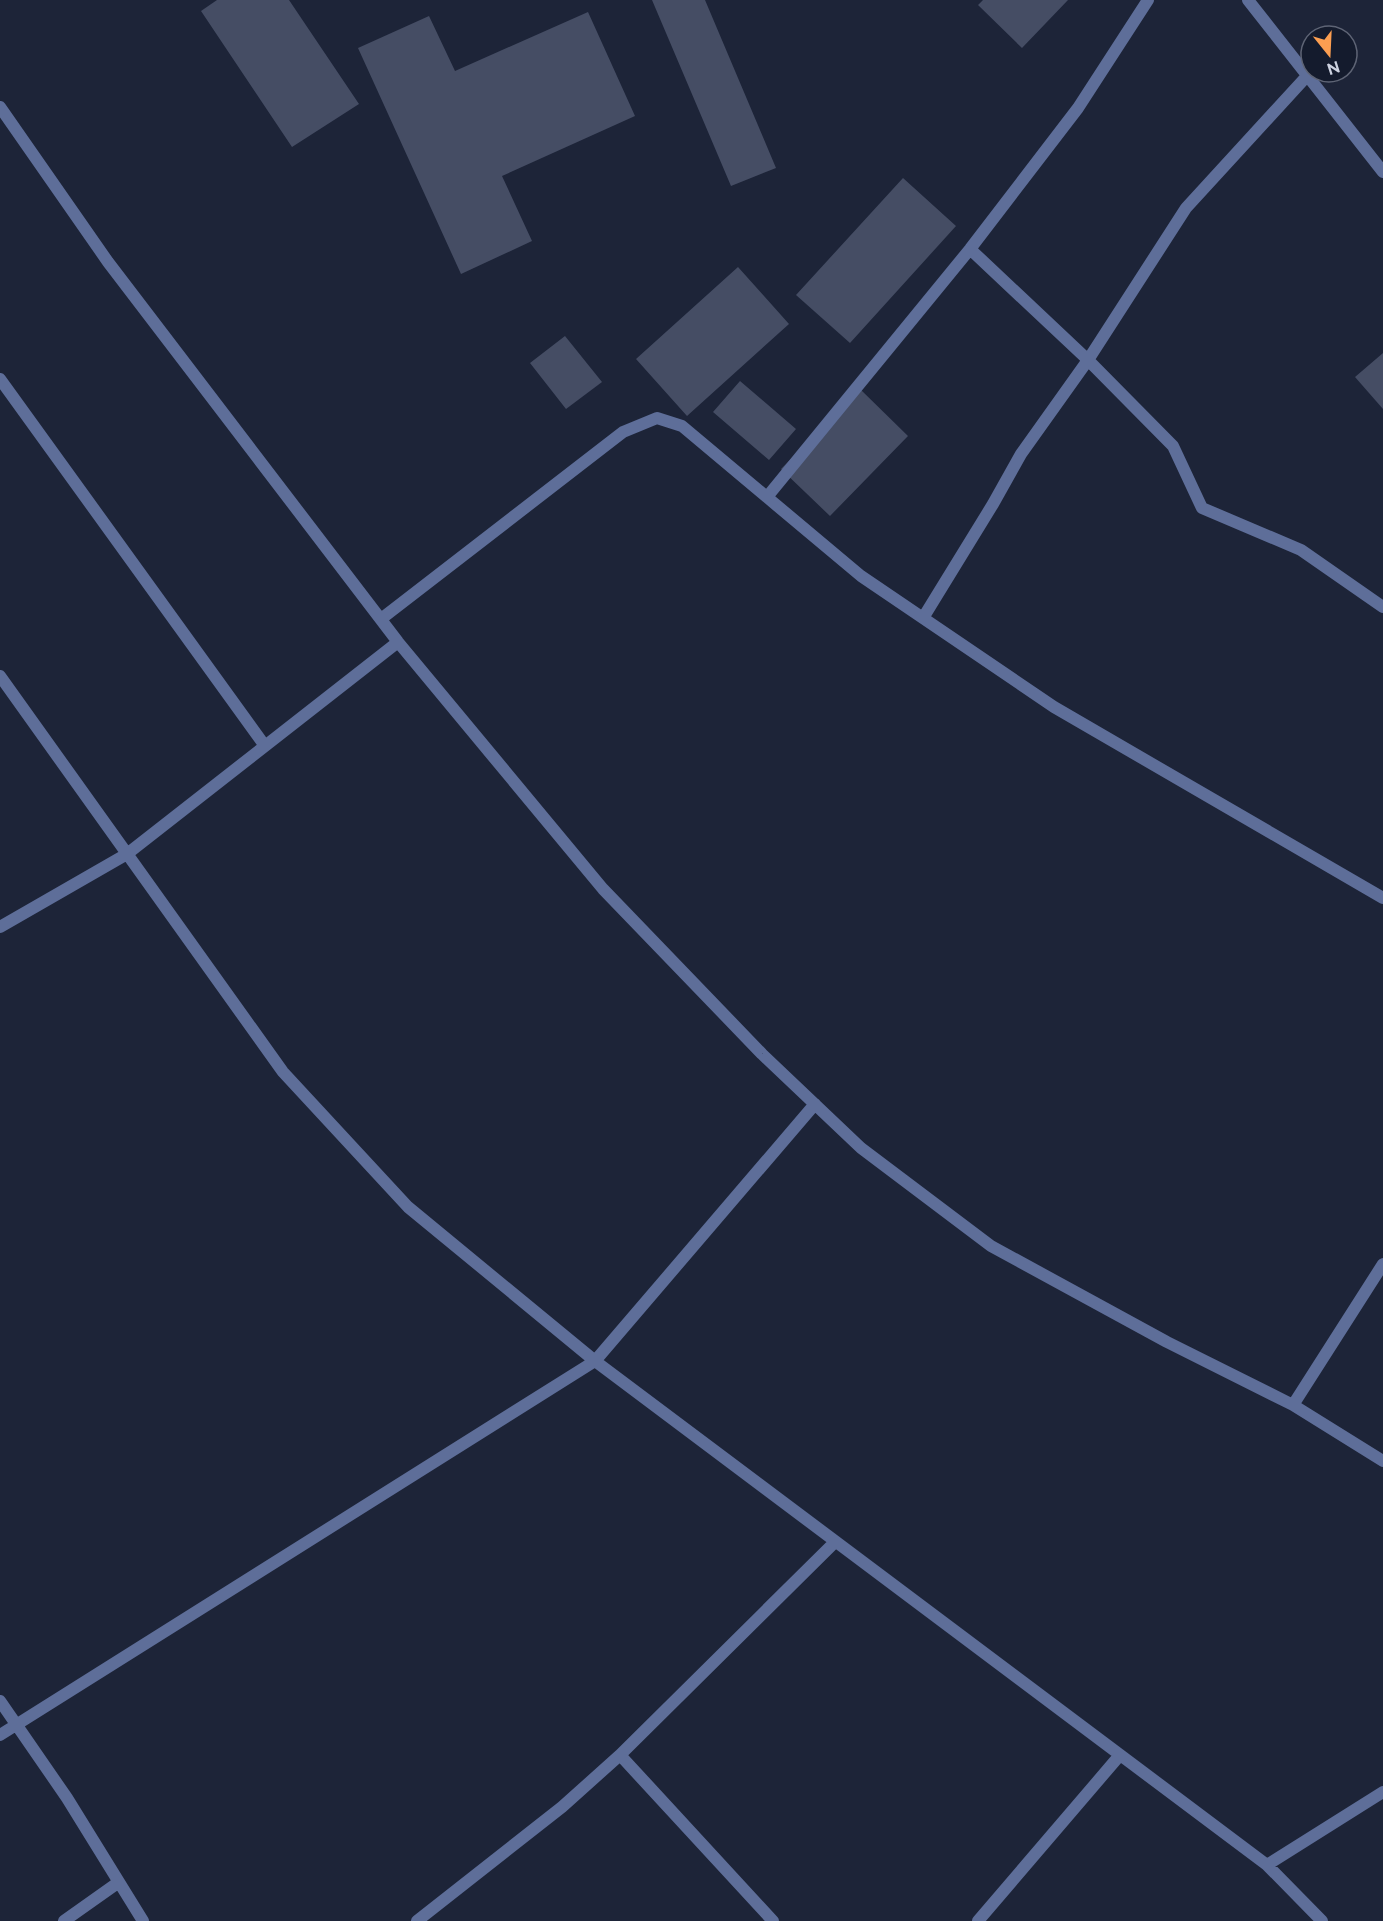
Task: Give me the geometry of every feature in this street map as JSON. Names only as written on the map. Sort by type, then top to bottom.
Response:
[{"type":"street","points":[[767,497],[970,249],[1078,108],[1148,0]]},
{"type":"street","points":[[1248,0],[1299,66]]},
{"type":"street","points":[[923,618],[1022,454],[1088,360],[1186,208],[1300,84]]},
{"type":"street","points":[[1313,84],[1383,172]]},
{"type":"street","points":[[0,107],[108,262],[398,642],[603,889],[762,1054],[861,1148],[991,1246],[1167,1342],[1293,1405],[1383,1461]]},
{"type":"street","points":[[970,249],[1088,360],[1173,446],[1202,508],[1301,550],[1383,607]]},
{"type":"street","points":[[0,380],[265,746]]},
{"type":"street","points":[[381,619],[623,432],[657,418],[682,426],[861,576],[1054,707],[1383,898]]},
{"type":"street","points":[[0,927],[127,854],[398,642]]},
{"type":"street","points":[[0,676],[284,1072],[408,1207],[594,1361],[1267,1864],[1322,1921]]},
{"type":"street","points":[[0,1735],[594,1361],[815,1104]]},
{"type":"street","points":[[1293,1405],[1383,1264]]},
{"type":"street","points":[[417,1921],[562,1807],[620,1755],[835,1542]]},
{"type":"street","points":[[0,1701],[143,1921]]},
{"type":"street","points":[[620,1755],[773,1921]]},
{"type":"street","points":[[978,1921],[1120,1755]]},
{"type":"street","points":[[1267,1864],[1383,1792]]},
{"type":"street","points":[[64,1921],[119,1882]]},
{"type":"building","points":[[217,0],[289,0],[359,104],[292,147],[201,11]]},
{"type":"building","points":[[652,0],[705,0],[776,168],[731,186]]},
{"type":"building","points":[[983,0],[1068,0],[1022,48],[978,5]]},
{"type":"building","points":[[588,12],[635,116],[502,176],[532,241],[461,274],[358,48],[429,16],[455,71]]},
{"type":"building","points":[[903,178],[956,226],[850,343],[796,295]]},
{"type":"building","points":[[738,267],[789,324],[687,416],[636,359]]},
{"type":"building","points":[[565,336],[602,382],[566,409],[530,363]]},
{"type":"building","points":[[1383,353],[1383,409],[1355,377]]},
{"type":"building","points":[[740,381],[796,429],[769,460],[713,412]]},
{"type":"building","points":[[860,389],[908,436],[830,516],[781,469]]}]
